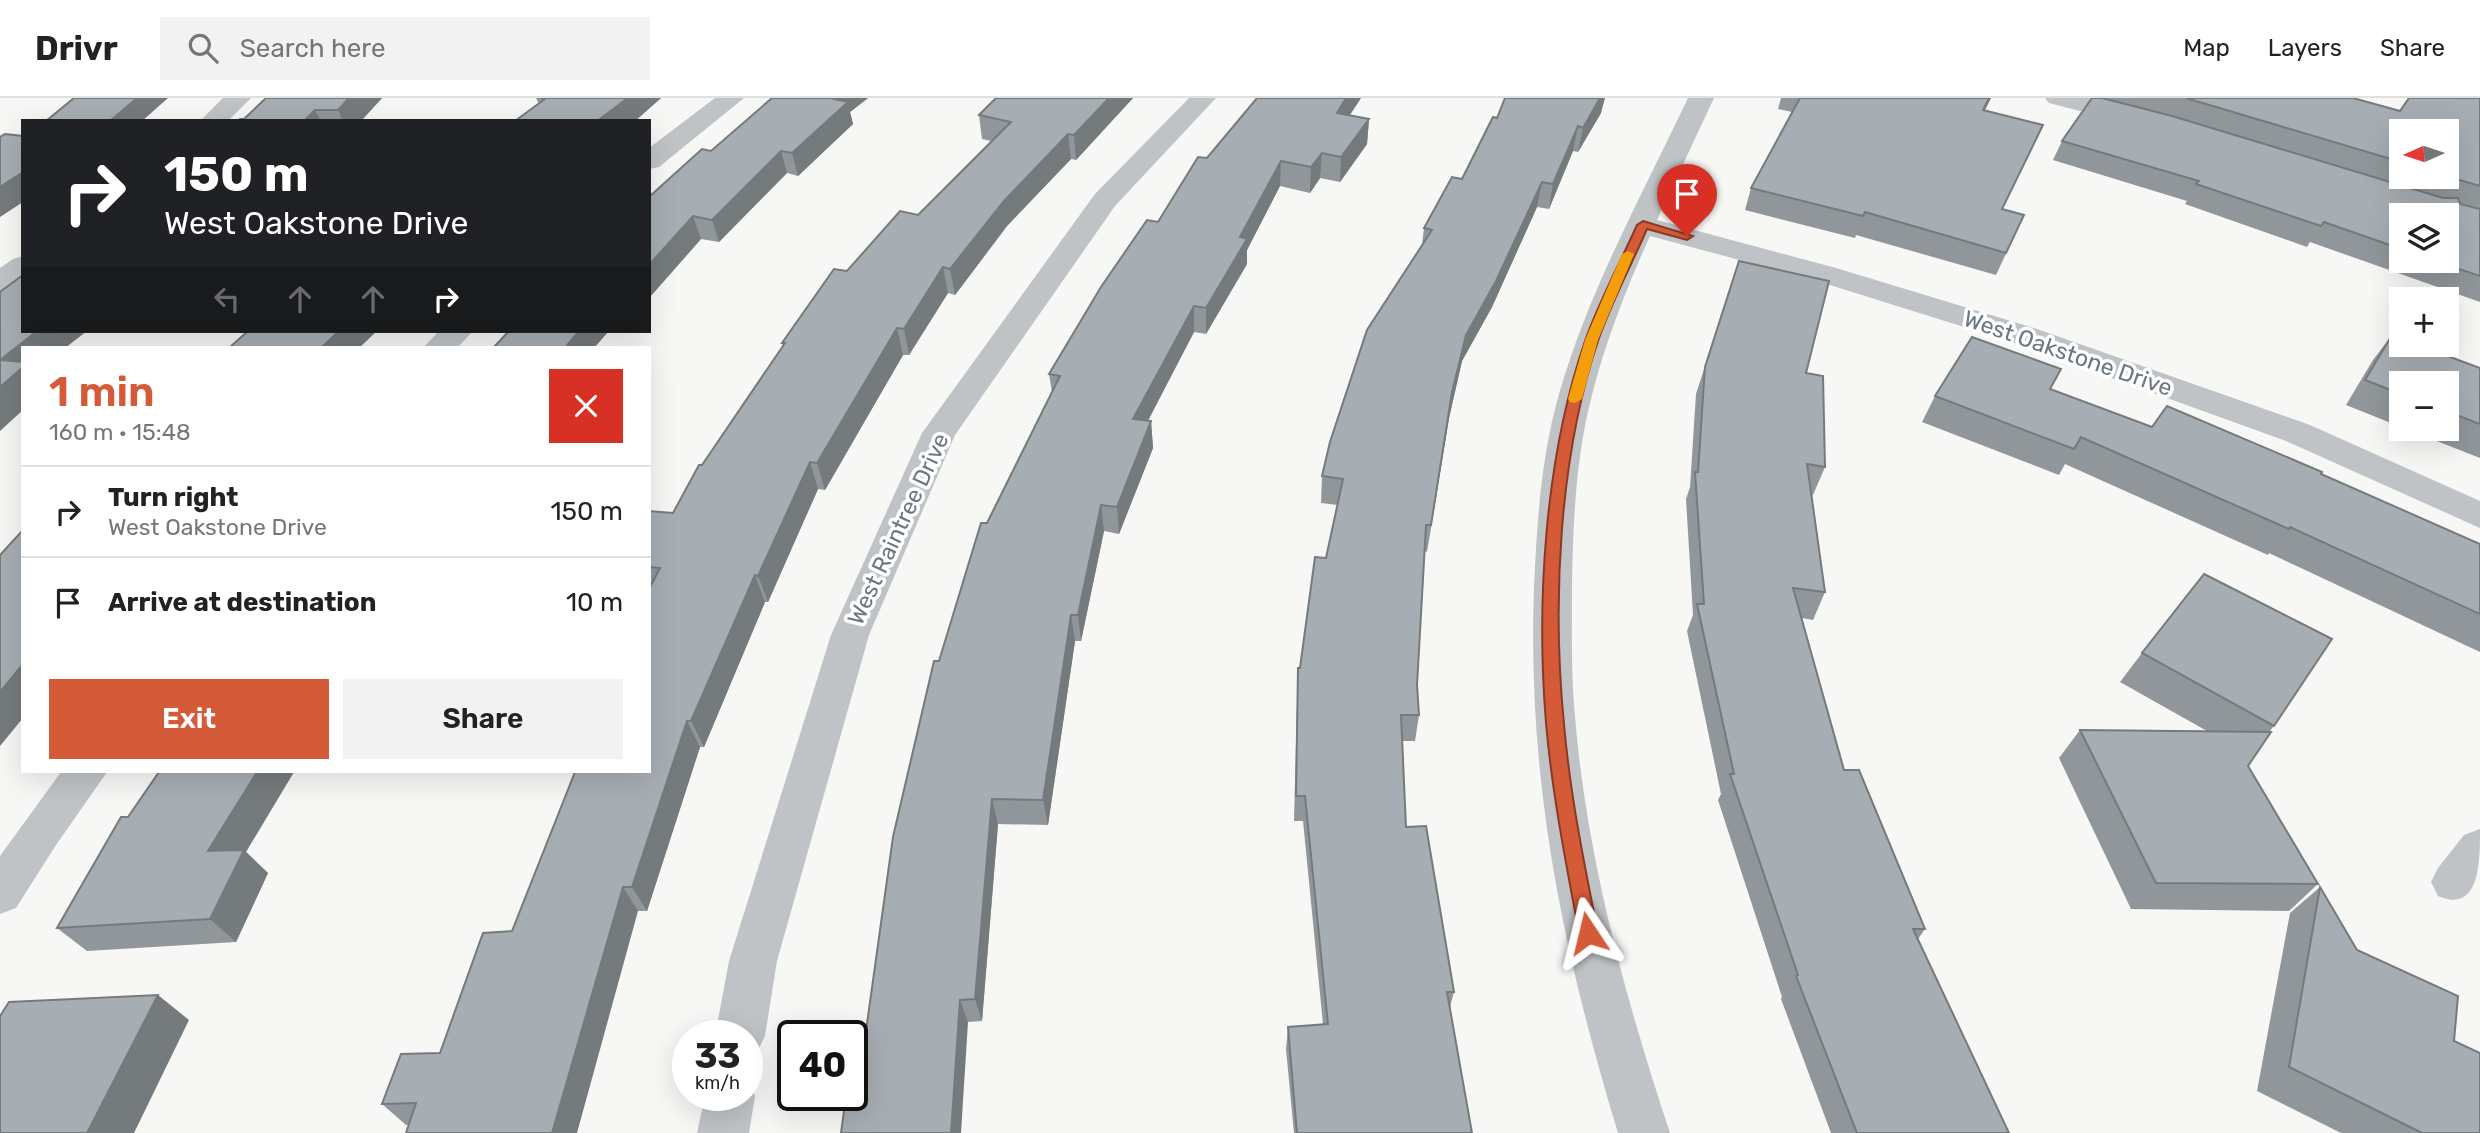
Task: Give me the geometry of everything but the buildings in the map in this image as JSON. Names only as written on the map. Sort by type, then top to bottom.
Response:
[{"type":"street","points":[[215,119],[238,98]]},
{"type":"street","points":[[651,159],[731,98]]},
{"type":"street","name":"West Raintree Drive","points":[[743,1020],[753,961],[850,635],[939,433],[1105,200],[1203,98]]},
{"type":"street","points":[[1644,1133],[1592,956],[1571,840],[1555,723],[1552,634],[1554,532],[1568,428],[1592,340],[1701,98]]},
{"type":"street","points":[[2058,98],[2159,124]]},
{"type":"street","name":"West Oakstone Drive","points":[[1643,225],[1825,274],[2026,336],[2298,433],[2480,516]]},
{"type":"street","points":[[0,282],[21,266]]},
{"type":"street","points":[[441,346],[455,333]]},
{"type":"street","points":[[0,894],[40,832],[85,773]]},
{"type":"street","points":[[2454,882],[2480,848]]},
{"type":"street","points":[[723,1133],[727,1111]]},
{"type":"slow traffic","points":[[1575,399],[1592,340],[1628,254]]},
{"type":"route","points":[[1588,933],[1571,840],[1555,723],[1552,634],[1554,532],[1568,428],[1592,340],[1643,225],[1687,236]]}]
